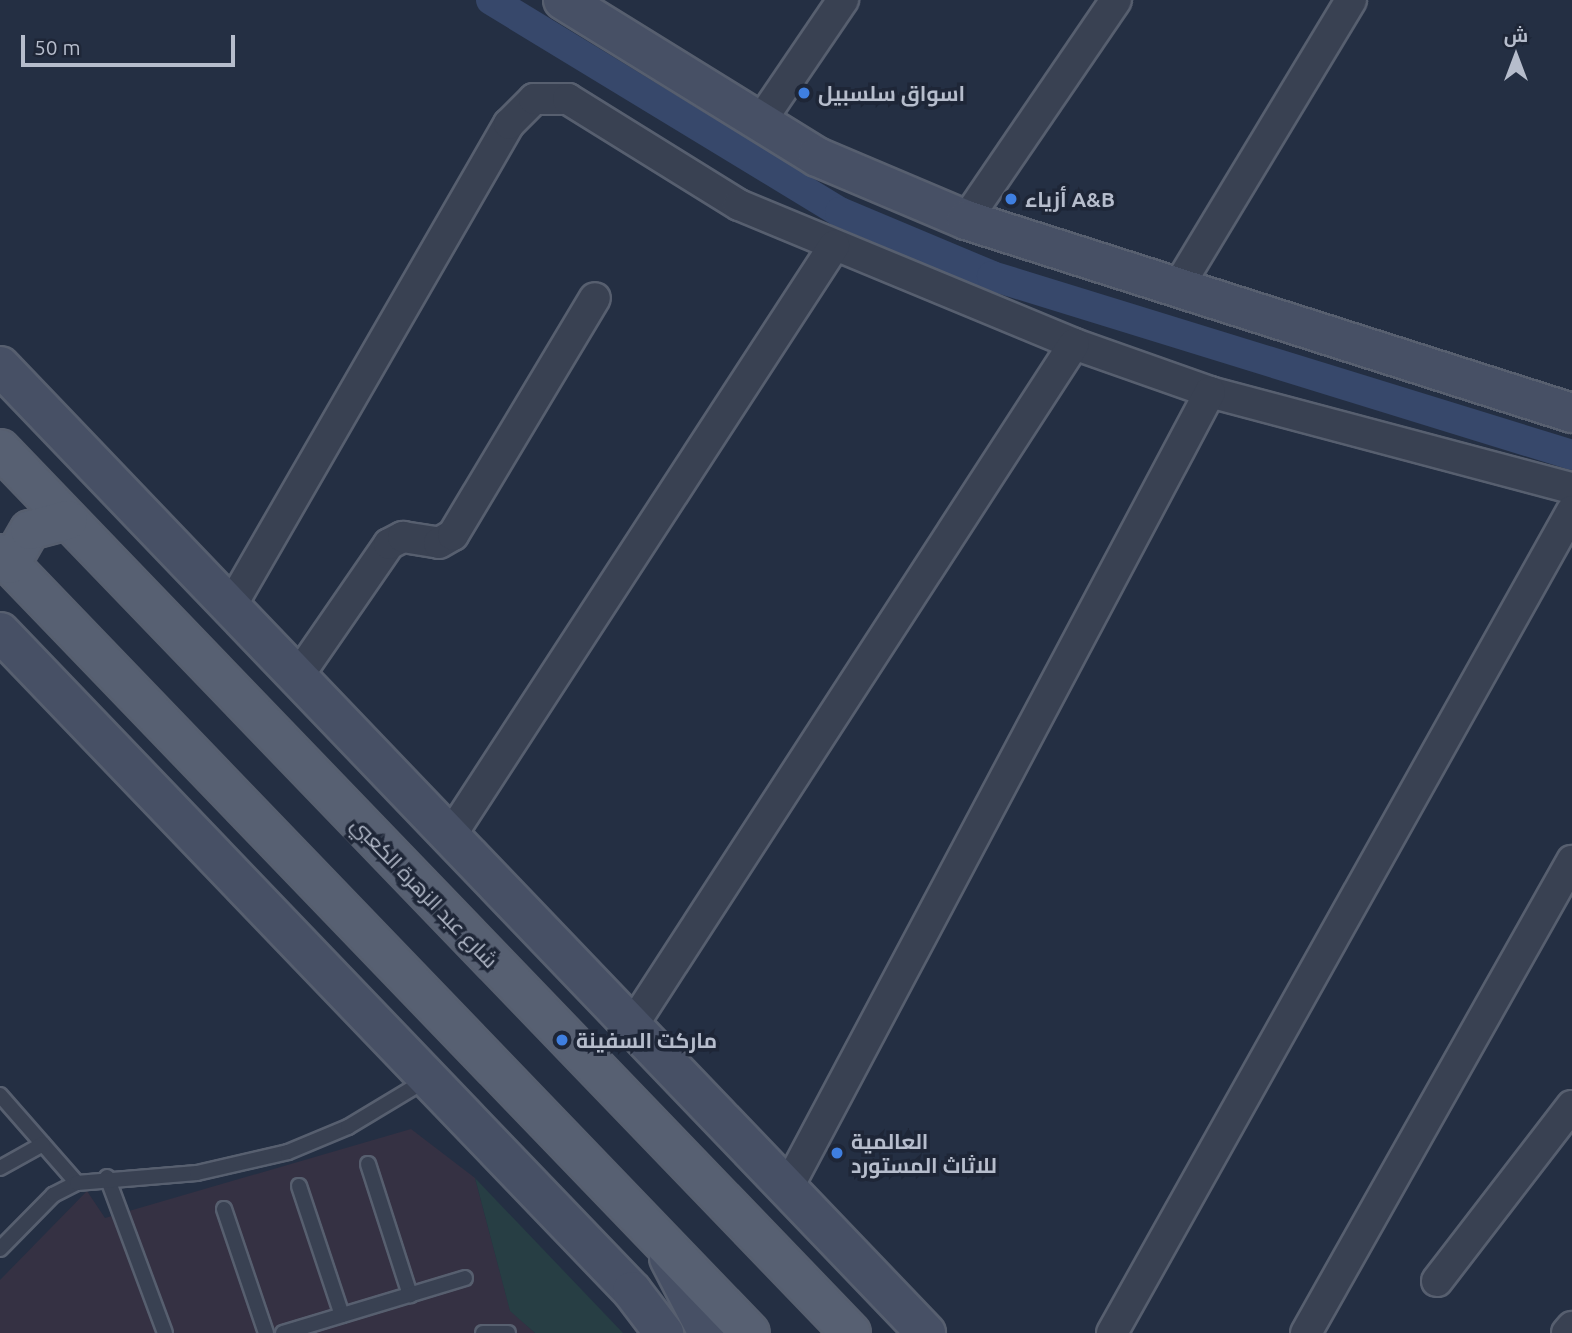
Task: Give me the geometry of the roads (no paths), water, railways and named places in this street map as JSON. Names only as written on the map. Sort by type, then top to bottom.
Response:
[{"type":"main road","name":"شارع عبد الزهرة الكعبي","points":[[0,449],[851,1333]]},
{"type":"main road","points":[[68,520],[30,530],[5,559],[750,1333]]},
{"type":"street","points":[[563,0],[817,157],[966,220],[1572,413]]},
{"type":"street","points":[[760,122],[843,0]]},
{"type":"street","points":[[966,220],[1116,0]]},
{"type":"street","points":[[1178,287],[1351,0]]},
{"type":"street","points":[[230,606],[509,124],[534,99],[568,99],[739,205],[1074,344],[1210,392],[1572,488]]},
{"type":"street","points":[[451,835],[834,246]]},
{"type":"street","points":[[298,676],[389,544],[403,537],[439,542],[453,535],[595,298]]},
{"type":"street","points":[[634,1023],[1074,344]]},
{"type":"street","points":[[0,366],[634,1023],[926,1333]]},
{"type":"street","points":[[788,1187],[1210,392]]},
{"type":"street","points":[[1112,1333],[1572,512]]},
{"type":"street","points":[[0,632],[632,1291],[664,1333]]},
{"type":"street","points":[[1306,1333],[1572,861]]},
{"type":"street","points":[[1437,1281],[1572,1105]]},
{"type":"street","points":[[655,1235],[708,1333]]},
{"type":"street","points":[[1567,1333],[1572,1327]]},
{"type":"lane","points":[[0,1249],[53,1195],[77,1183],[107,1177],[197,1173],[288,1152],[348,1127],[429,1079]]},
{"type":"lane","points":[[0,1096],[77,1183]]},
{"type":"lane","points":[[0,1168],[43,1144]]},
{"type":"lane","points":[[368,1164],[410,1295]]},
{"type":"lane","points":[[107,1177],[164,1333]]},
{"type":"lane","points":[[299,1185],[342,1315]]},
{"type":"lane","points":[[225,1209],[266,1333]]},
{"type":"lane","points":[[283,1333],[465,1278]]},
{"type":"lane","points":[[483,1333],[508,1333]]},
{"type":"waterway","points":[[491,0],[840,212],[992,276],[1572,455]]},
{"type":"place","name":"اسواق سلسبيل","points":[[804,93]]},
{"type":"place","name":"أزياء A&B","points":[[1011,199]]},
{"type":"place","name":"ماركت السفينة","points":[[562,1040]]},
{"type":"place","name":"العالمية للاثاث المستورد","points":[[837,1153]]}]
